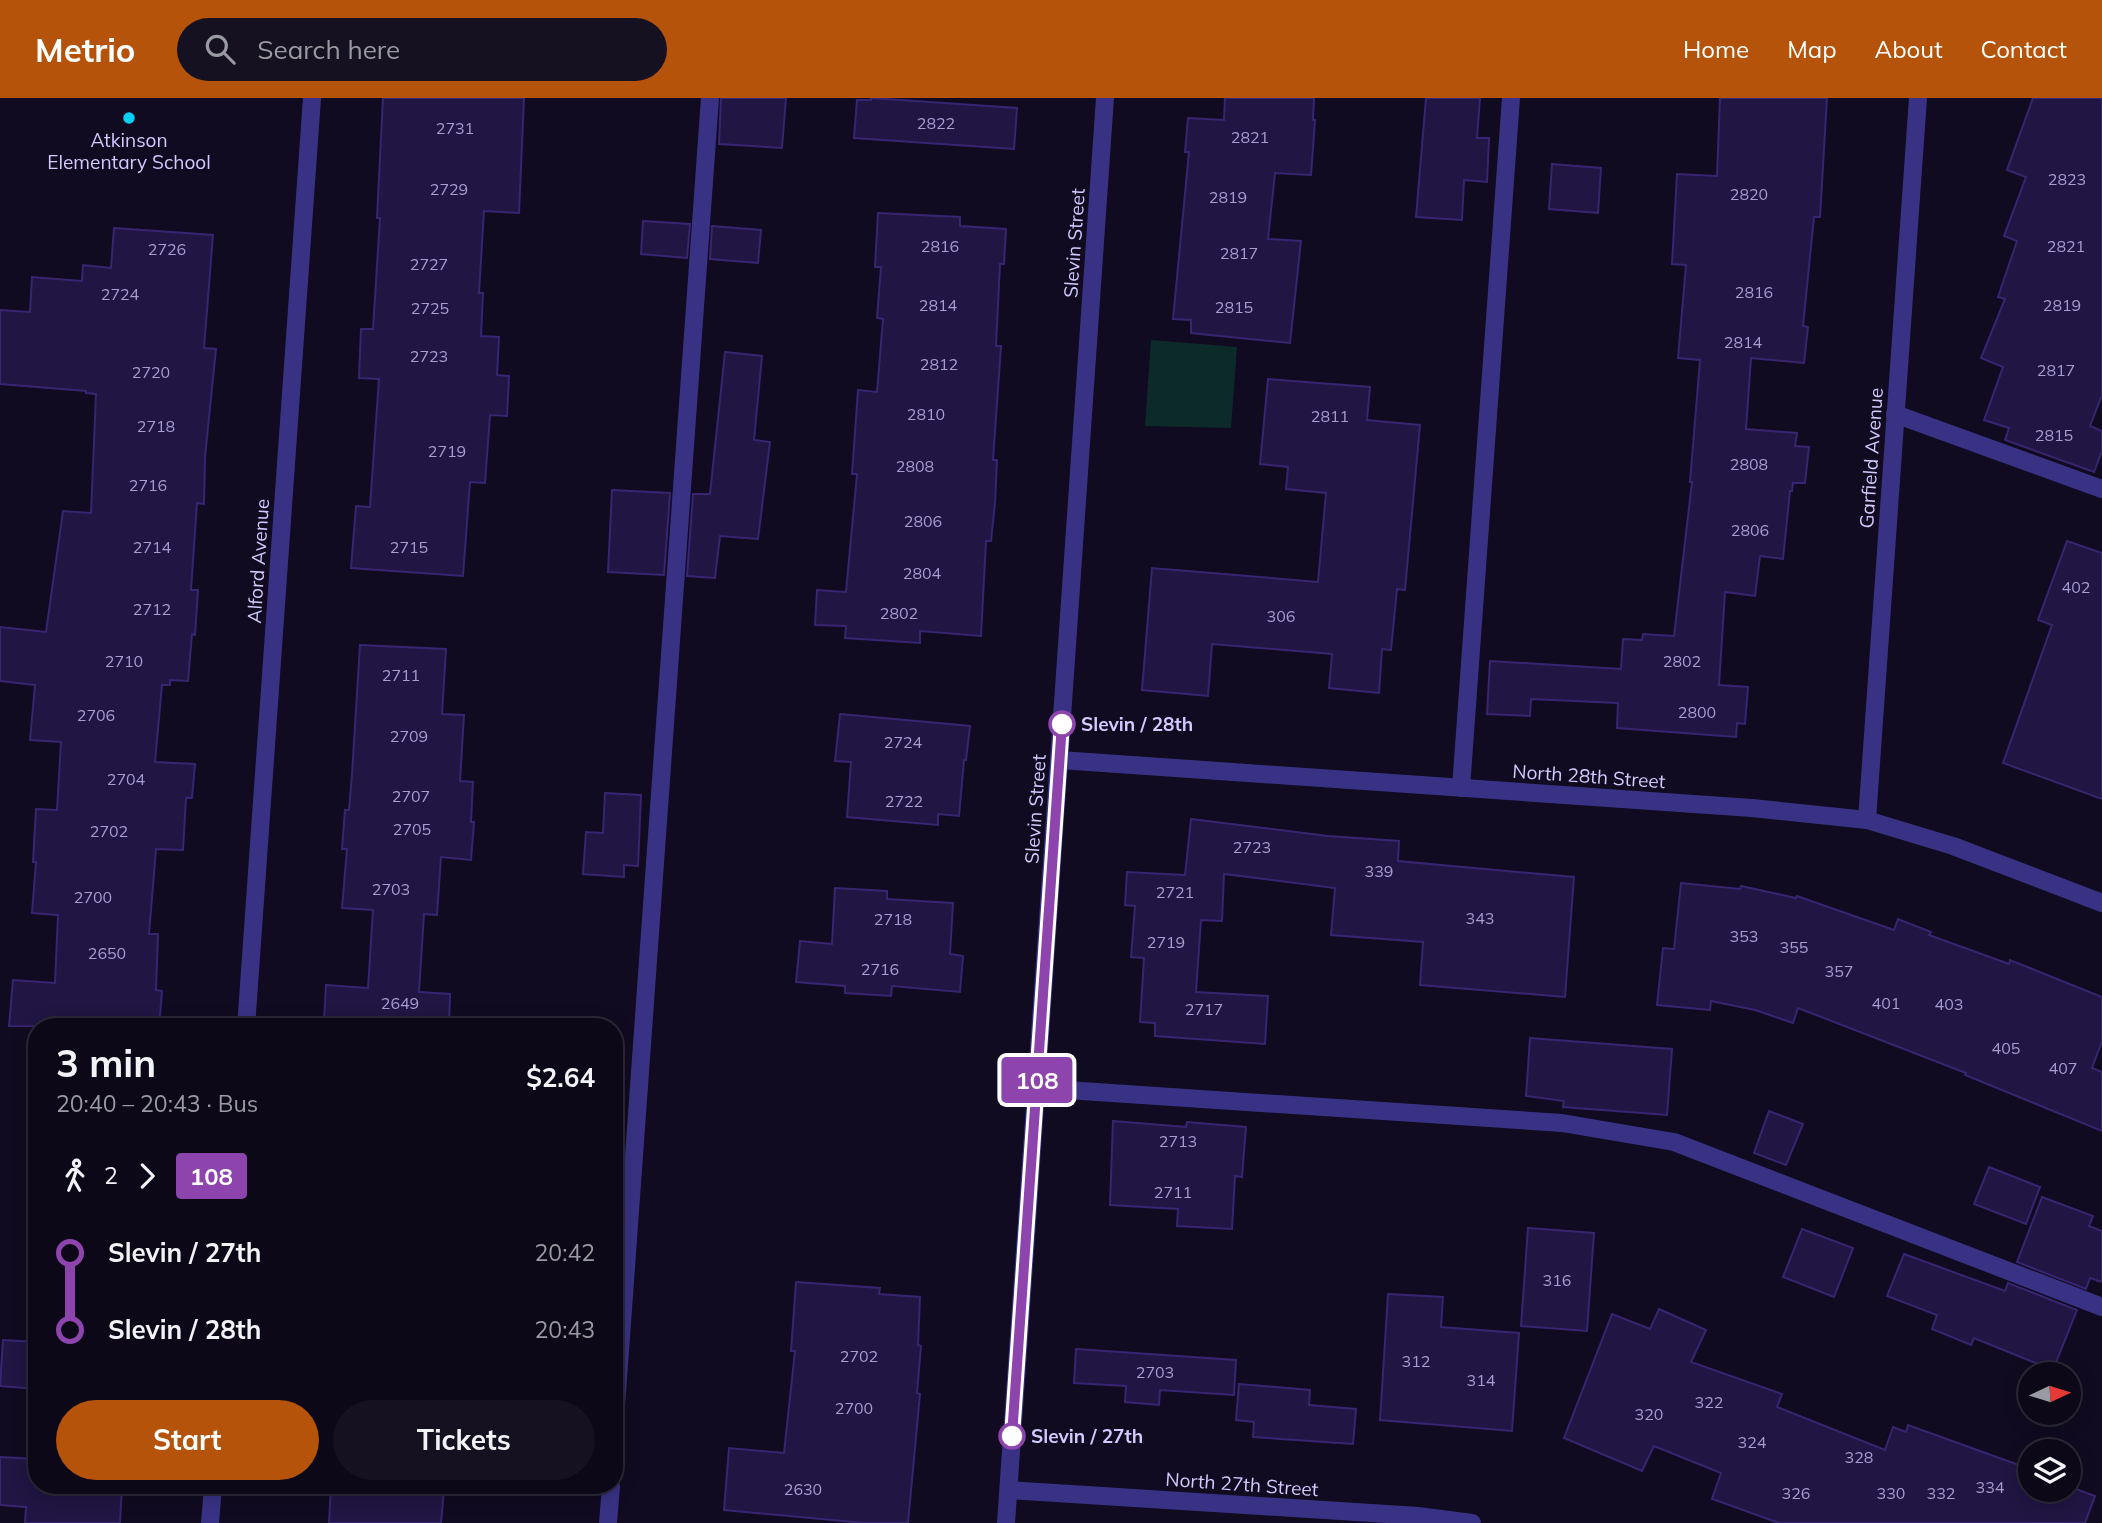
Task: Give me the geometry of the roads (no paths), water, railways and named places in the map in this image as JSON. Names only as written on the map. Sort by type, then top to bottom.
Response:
[{"type":"street","name":"Alford Avenue","points":[[247,1018],[312,98]]},
{"type":"street","points":[[623,1309],[710,98]]},
{"type":"street","name":"Slevin Street","points":[[1006,1523],[1105,98]]},
{"type":"street","points":[[1461,788],[1511,98]]},
{"type":"street","name":"Garfield Avenue","points":[[1867,820],[1918,98]]},
{"type":"street","points":[[1895,414],[2102,489]]},
{"type":"street","name":"North 28th Street","points":[[1060,760],[1752,808],[1867,820],[1953,846],[2102,903]]},
{"type":"street","points":[[1037,1088],[1562,1123],[1674,1142],[2102,1307]]},
{"type":"street","name":"North 27th Street","points":[[1009,1490],[1418,1516],[1472,1523]]},
{"type":"street","points":[[211,1523],[213,1494]]},
{"type":"street","points":[[608,1523],[610,1494]]},
{"type":"place","name":"Atkinson Elementary School","points":[[129,118]]},
{"type":"place","name":"Slevin / 28th","points":[[1062,724]]},
{"type":"place","name":"Slevin / 27th","points":[[1012,1436]]}]
